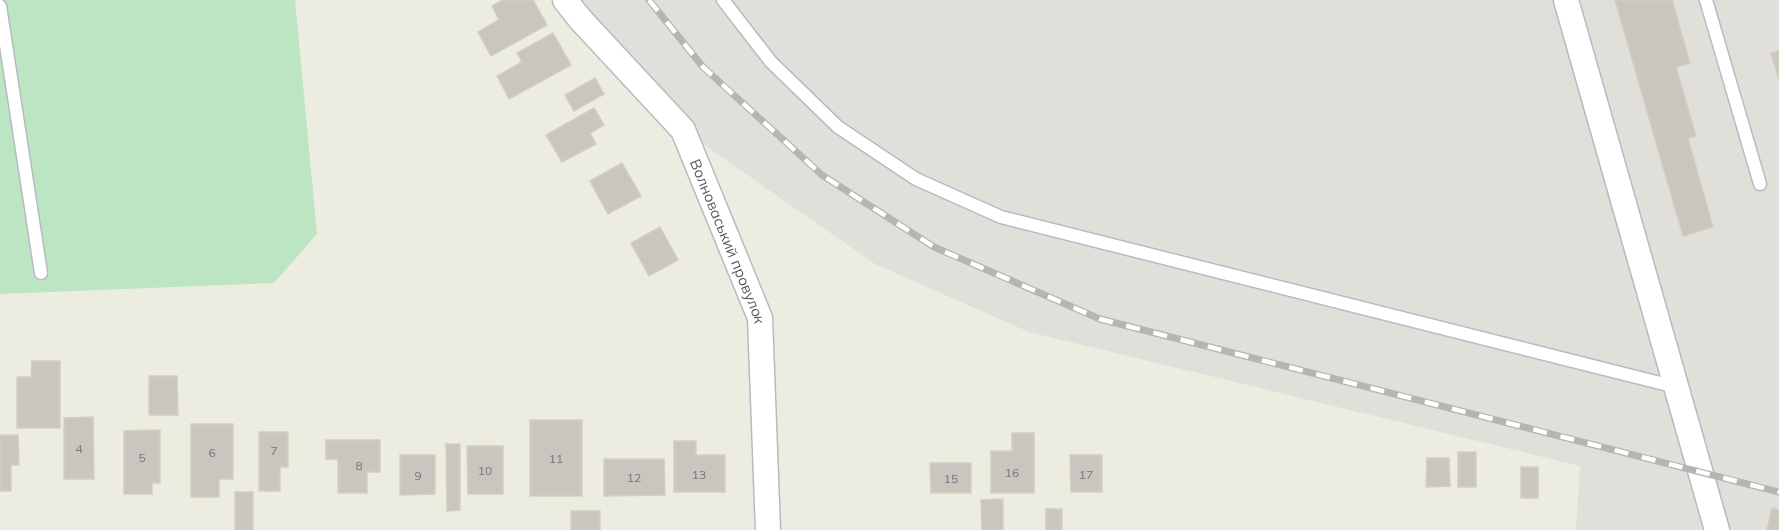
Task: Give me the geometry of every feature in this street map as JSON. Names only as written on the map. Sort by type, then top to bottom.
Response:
[{"type":"street","name":"Волноваський провулок","points":[[565,0],[682,130],[760,318],[768,530]]},
{"type":"street","points":[[1566,0],[1717,530]]},
{"type":"lane","points":[[723,0],[771,62],[838,127],[916,179],[1001,217],[1677,388]]},
{"type":"lane","points":[[1707,0],[1760,184]]},
{"type":"lane","points":[[0,6],[41,273]]},
{"type":"shaded area","points":[[565,0],[1779,0],[1779,530],[1576,530],[1580,466],[1029,332],[875,264],[683,130]]},
{"type":"green space","points":[[0,0],[295,0],[317,234],[274,283],[0,294]]},
{"type":"building","points":[[503,0],[533,0],[547,25],[491,56],[478,32],[499,20],[492,6]]},
{"type":"building","points":[[1615,0],[1672,0],[1690,63],[1676,67],[1696,136],[1688,138],[1713,227],[1683,236]]},
{"type":"building","points":[[553,33],[571,65],[509,99],[497,76],[522,62],[517,53]]},
{"type":"building","points":[[1779,51],[1779,80],[1771,53]]},
{"type":"building","points":[[595,78],[604,94],[574,111],[565,95]]},
{"type":"building","points":[[594,108],[604,125],[590,133],[596,144],[562,162],[546,135]]},
{"type":"building","points":[[622,163],[641,196],[608,214],[590,181]]},
{"type":"building","points":[[660,227],[678,260],[649,276],[631,243]]},
{"type":"building","points":[[32,361],[60,361],[60,428],[17,428],[17,377],[31,377]]},
{"type":"building","points":[[149,376],[177,376],[178,415],[149,415]]},
{"type":"building","points":[[93,417],[94,479],[64,479],[64,418]]},
{"type":"building","points":[[530,420],[582,420],[582,496],[530,496]]},
{"type":"building","points":[[191,424],[233,424],[233,479],[219,479],[219,497],[191,497]]},
{"type":"building","points":[[160,430],[160,483],[152,483],[152,494],[124,494],[124,431]]},
{"type":"building","points":[[259,432],[288,432],[288,467],[280,467],[280,491],[259,491]]},
{"type":"building","points":[[1012,433],[1034,433],[1034,493],[991,493],[991,451],[1012,451]]},
{"type":"building","points":[[0,435],[18,435],[19,465],[11,465],[11,491],[0,491]]},
{"type":"building","points":[[326,440],[380,440],[380,472],[367,472],[367,493],[338,493],[338,459],[326,459]]},
{"type":"building","points":[[674,441],[696,441],[696,455],[725,455],[725,492],[674,492]]},
{"type":"building","points":[[446,444],[460,444],[460,510],[447,511]]},
{"type":"building","points":[[467,446],[503,446],[503,494],[468,494]]},
{"type":"building","points":[[1458,452],[1476,452],[1476,487],[1458,487]]},
{"type":"building","points":[[400,455],[435,455],[435,494],[400,495]]},
{"type":"building","points":[[1070,455],[1102,455],[1102,492],[1071,492]]},
{"type":"building","points":[[1427,458],[1449,458],[1450,486],[1426,487]]},
{"type":"building","points":[[604,459],[664,459],[665,495],[604,496]]},
{"type":"building","points":[[930,463],[971,463],[971,493],[931,493]]},
{"type":"building","points":[[1521,467],[1538,467],[1538,498],[1521,498]]},
{"type":"building","points":[[235,492],[253,492],[253,530],[235,530]]},
{"type":"building","points":[[1003,499],[1003,530],[982,530],[981,500]]},
{"type":"building","points":[[1772,508],[1779,510],[1779,530],[1767,530]]},
{"type":"building","points":[[1046,509],[1062,509],[1062,530],[1046,530]]},
{"type":"building","points":[[571,511],[600,511],[600,530],[571,530]]},
{"type":"railway","points":[[649,0],[703,67],[822,175],[934,247],[1100,319],[1779,492]]}]
